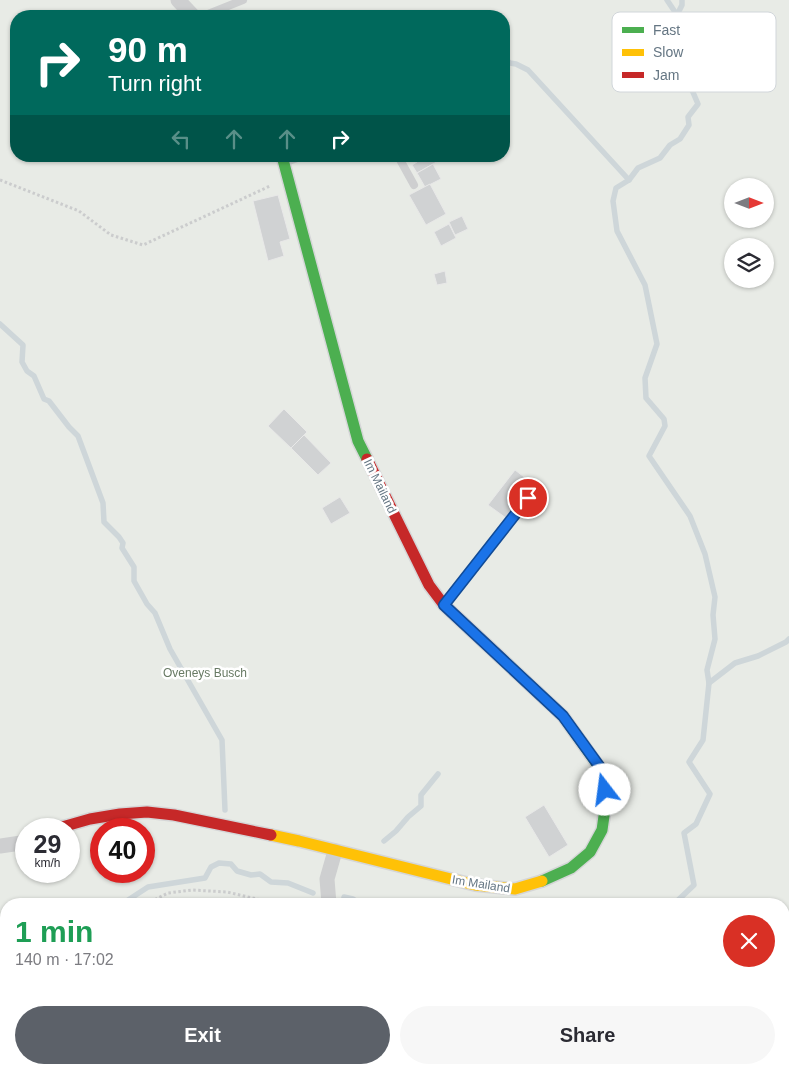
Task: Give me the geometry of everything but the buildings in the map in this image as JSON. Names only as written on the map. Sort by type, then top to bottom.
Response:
[{"type":"street","points":[[178,0],[187,10]]},
{"type":"street","name":"Im Mailand","points":[[80,822],[120,814],[147,812],[174,815],[298,841],[476,885],[515,889],[538,883],[571,868],[590,852],[602,830],[606,802],[605,778],[602,770],[563,716],[444,605],[429,585],[358,441],[284,162]]},
{"type":"street","points":[[0,846],[15,845]]},
{"type":"street","points":[[329,898],[327,879],[335,851]]},
{"type":"lane","points":[[218,10],[243,0]]},
{"type":"lane","points":[[401,162],[414,186]]},
{"type":"lane","points":[[444,605],[528,498]]},
{"type":"path","points":[[0,180],[79,211],[111,235],[144,245],[289,177]]},
{"type":"path","points":[[158,898],[168,893],[192,890],[227,892],[252,898]]},
{"type":"green space","name":"Oveneys Busch","points":[[0,0],[789,0],[789,898],[0,898]]},
{"type":"waterway","points":[[667,0],[675,12]]},
{"type":"waterway","points":[[678,12],[682,0]]},
{"type":"waterway","points":[[510,63],[528,70],[629,180]]},
{"type":"waterway","points":[[680,898],[694,885],[684,833],[696,824],[710,794],[689,762],[703,740],[709,683],[707,670],[715,639],[713,615],[715,597],[705,554],[690,516],[649,456],[665,426],[664,419],[646,398],[645,378],[657,344],[645,285],[617,231],[613,201],[616,188],[629,180],[638,168],[660,158],[670,145],[680,139],[689,125],[688,117],[698,104],[693,92]]},
{"type":"waterway","points":[[0,324],[23,345],[22,362],[27,371],[34,376],[44,399],[49,401],[78,436],[103,503],[104,522],[123,543],[122,548],[134,567],[134,581],[147,604],[155,613],[170,649],[222,740],[225,810]]},
{"type":"waterway","points":[[709,683],[735,663],[758,656],[789,639]]},
{"type":"waterway","points":[[384,841],[421,806],[421,795],[438,774]]},
{"type":"waterway","points":[[131,898],[148,887],[205,878],[211,867],[219,863],[231,864],[237,871],[251,875],[260,874],[271,882],[288,883],[313,893]]},
{"type":"waterway","points":[[344,897],[348,898]]},
{"type":"traffic: fast","points":[[284,162],[358,441],[367,459]]},
{"type":"traffic: fast","points":[[501,658],[563,716],[605,778],[606,802],[602,830],[590,852],[571,868],[542,881]]},
{"type":"traffic: slow","points":[[271,835],[475,885],[515,889],[542,881]]},
{"type":"traffic: jam","points":[[367,459],[429,585],[444,605],[501,658]]},
{"type":"traffic: jam","points":[[80,822],[120,814],[147,812],[174,815],[271,835]]},
{"type":"route","points":[[528,498],[444,605],[563,716],[602,770],[605,778],[605,790]]}]
